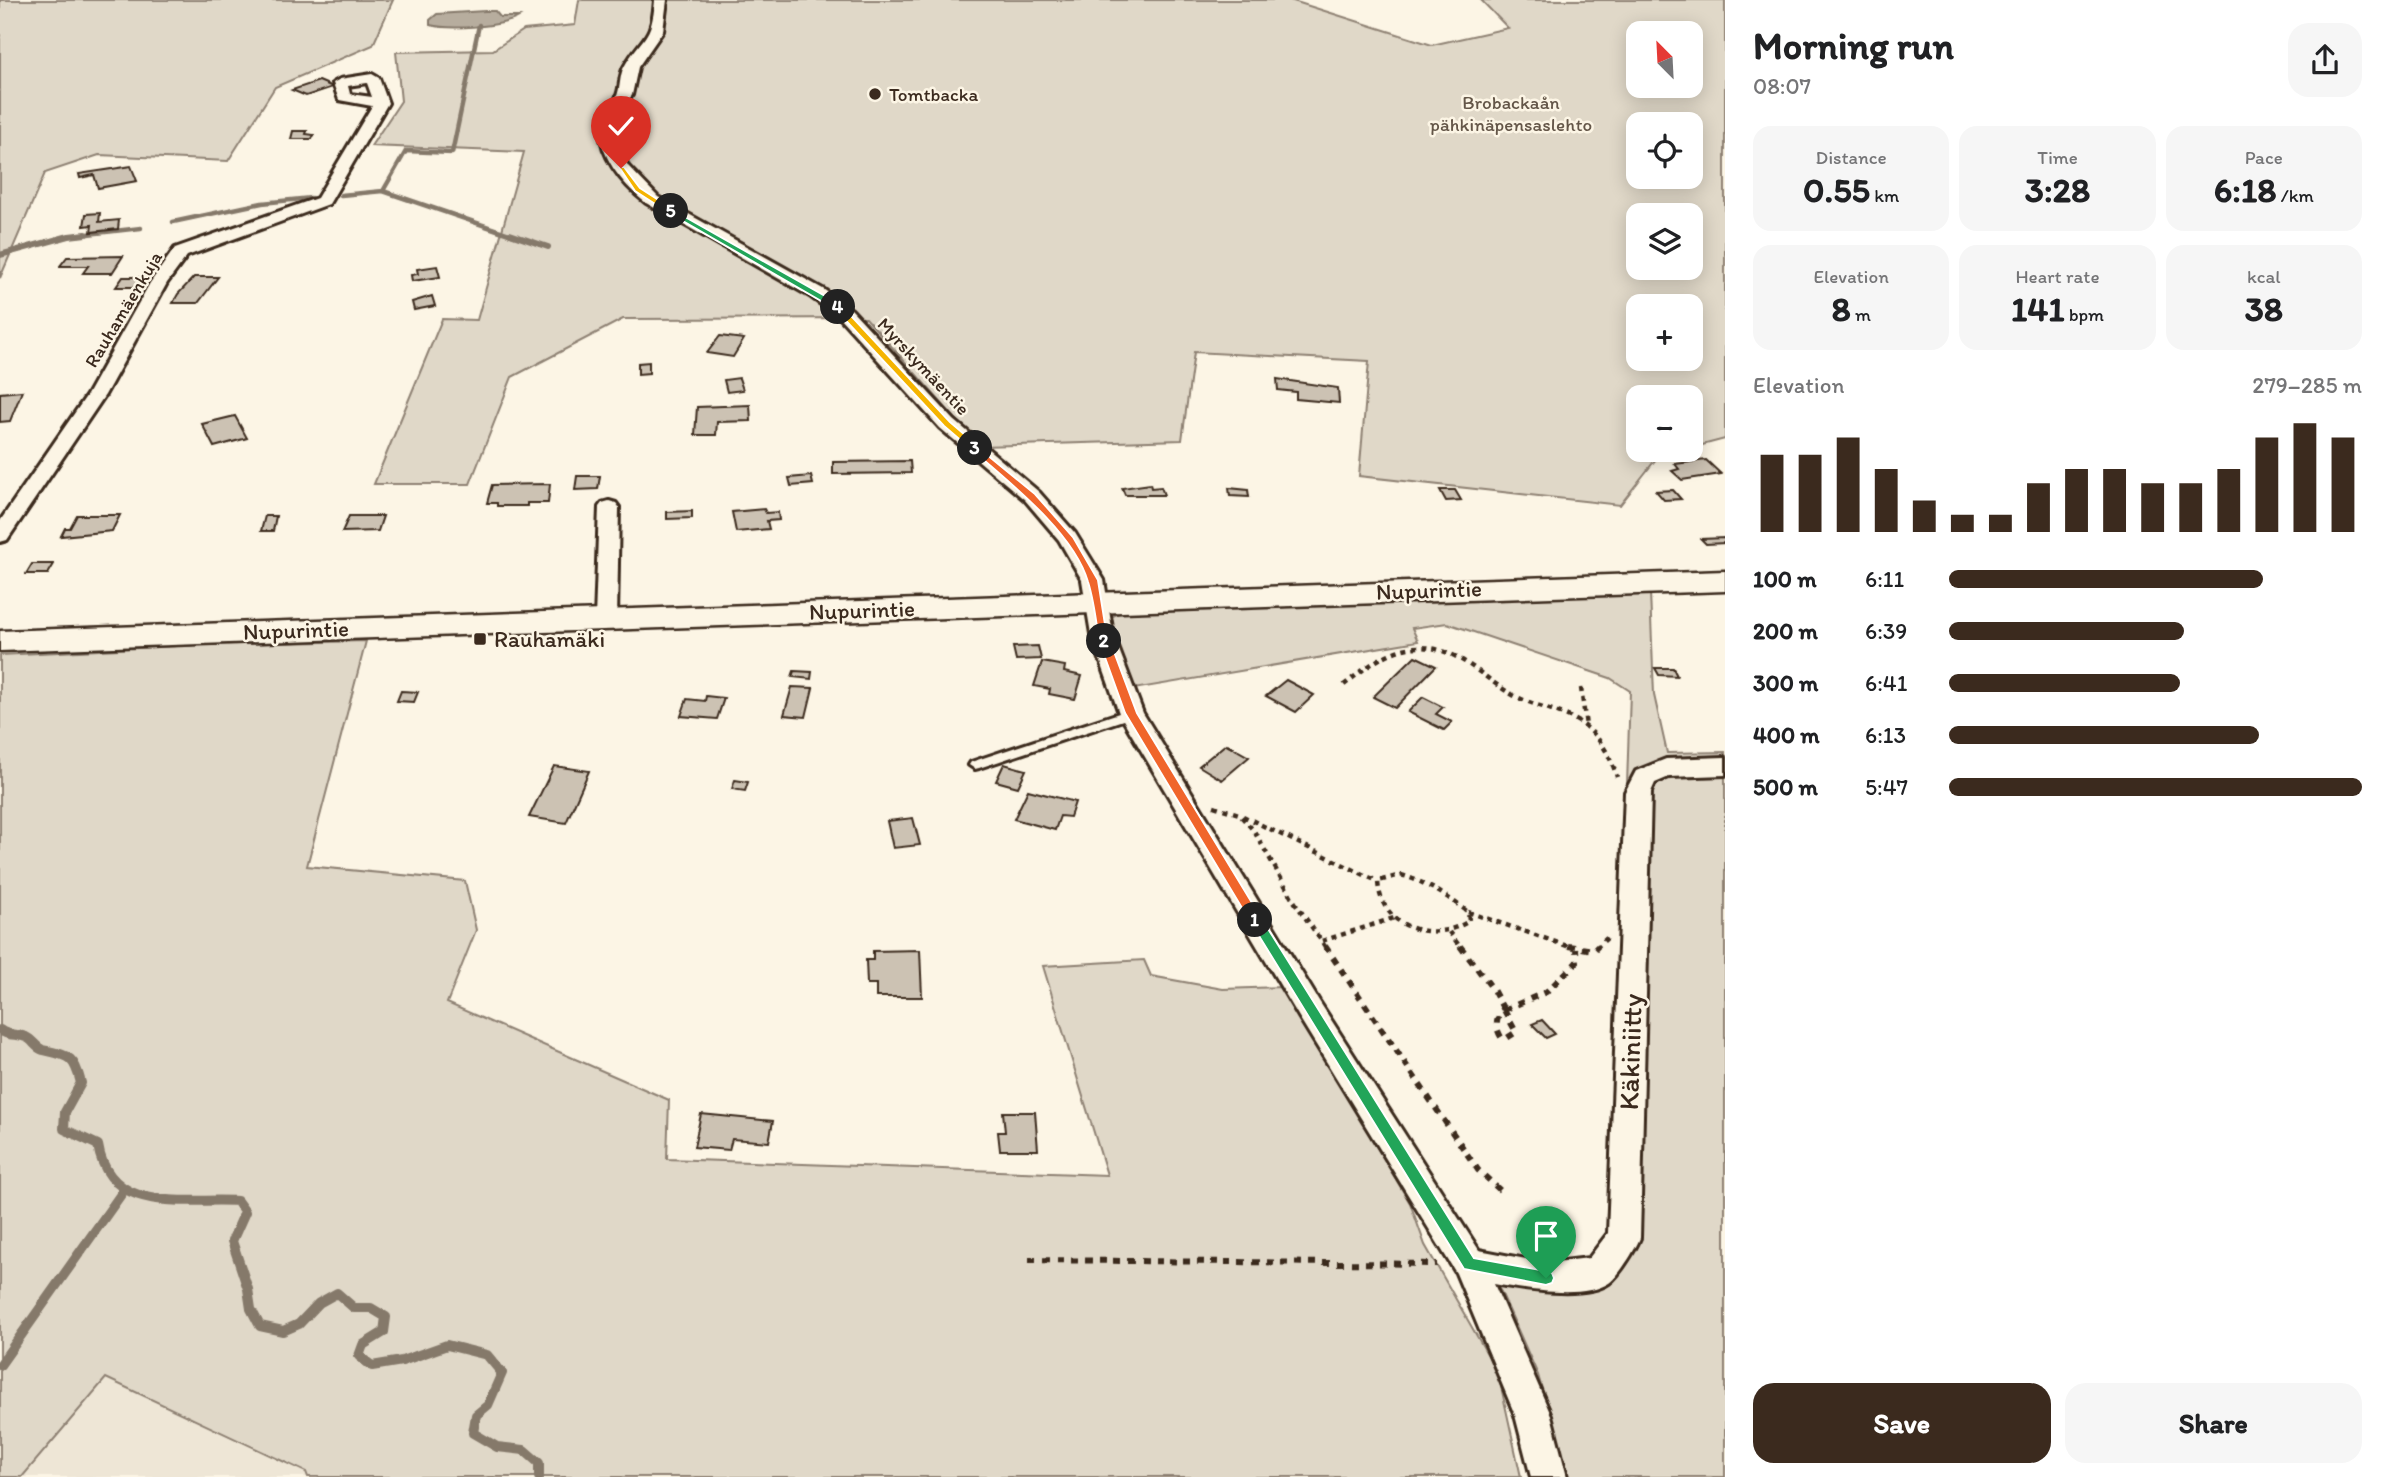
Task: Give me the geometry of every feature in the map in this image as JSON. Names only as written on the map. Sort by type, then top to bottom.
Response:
[{"type":"main road","name":"Nupurintie","points":[[0,641],[1725,581]]},
{"type":"street","name":"Myrskymäentie","points":[[661,0],[661,24],[654,38],[630,69],[624,98],[609,124],[621,168],[652,200],[817,293],[846,313],[947,424],[1032,496],[1068,537],[1093,580],[1102,634],[1131,713],[1188,810],[1469,1264],[1533,1415],[1549,1477]]},
{"type":"street","name":"Rauhamäenkuja","points":[[0,536],[96,395],[159,284],[181,252],[323,201],[381,103]]},
{"type":"street","points":[[606,619],[609,507]]},
{"type":"street","name":"Käkiniitty","points":[[1469,1264],[1546,1278],[1598,1272],[1624,1238],[1638,792],[1645,777],[1666,768],[1725,766]]},
{"type":"lane","points":[[975,765],[1131,713]]},
{"type":"path","points":[[1344,685],[1388,655],[1416,646],[1443,649],[1460,657],[1514,695],[1570,716],[1586,727],[1598,739],[1612,762],[1617,780]]},
{"type":"path","points":[[1581,688],[1586,727]]},
{"type":"path","points":[[1188,810],[1210,806],[1224,807],[1378,881],[1401,875],[1414,878],[1468,912],[1576,949],[1594,950],[1608,938],[1609,931]]},
{"type":"path","points":[[1239,814],[1254,831],[1294,901],[1478,1170],[1502,1192]]},
{"type":"path","points":[[1378,881],[1376,893],[1382,906],[1394,918],[1432,932],[1461,929],[1469,921],[1468,912]]},
{"type":"path","points":[[1321,941],[1394,918]]},
{"type":"path","points":[[1449,932],[1492,988],[1503,1010],[1516,1032],[1507,1038],[1501,1037],[1496,1030],[1496,1021],[1503,1010],[1536,998],[1556,985],[1577,962],[1576,949]]},
{"type":"path","points":[[1029,1260],[1469,1264]]},
{"type":"shaded area","points":[[495,11],[500,17],[519,17],[476,27],[430,25],[430,20],[437,14]]},
{"type":"shaded area","points":[[106,1378],[307,1473],[308,1477],[22,1477]]},
{"type":"green space","points":[[0,0],[393,0],[373,45],[275,87],[228,161],[99,155],[45,173],[0,278]]},
{"type":"green space","name":"Brobackaån pähkinäpensaslehto","points":[[579,0],[1290,0],[1432,45],[1508,28],[1481,0],[1725,0],[1725,439],[1703,445],[1703,385],[1626,385],[1626,462],[1654,462],[1620,505],[1359,476],[1369,361],[1194,352],[1182,440],[980,446],[866,318],[623,319],[512,377],[470,484],[374,484],[442,319],[477,320],[524,152],[371,146],[401,101],[396,52],[493,50],[524,30],[575,25]]},
{"type":"green space","points":[[1650,592],[1654,695],[1667,753],[1725,752],[1725,1477],[1567,1477],[1538,1375],[1501,1292],[1476,1255],[1551,1266],[1588,1260],[1613,1226],[1630,691],[1610,678],[1447,623],[1412,628],[1418,641],[1134,689],[1108,629],[1109,618],[1129,608]]},
{"type":"green space","points":[[366,641],[307,866],[465,881],[476,930],[447,1003],[669,1100],[667,1159],[1107,1175],[1043,966],[1144,960],[1151,976],[1223,989],[1282,987],[1410,1203],[1425,1245],[1498,1373],[1521,1477],[308,1477],[306,1472],[106,1378],[22,1477],[0,1477],[0,655],[198,645]]},
{"type":"building","points":[[319,81],[333,87],[306,96],[292,90]]},
{"type":"building","points":[[293,131],[307,131],[306,134],[314,135],[312,139],[291,139]]},
{"type":"building","points":[[131,166],[137,181],[98,188],[94,175],[80,178],[79,174]]},
{"type":"building","points":[[100,213],[99,222],[119,220],[118,229],[91,232],[92,225],[84,226],[86,214]]},
{"type":"building","points":[[123,256],[112,273],[83,273],[88,266],[60,266],[67,257]]},
{"type":"building","points":[[437,266],[440,277],[412,281],[411,275],[418,274],[417,269]]},
{"type":"building","points":[[123,277],[142,277],[135,287],[116,287]]},
{"type":"building","points":[[194,277],[218,277],[198,303],[173,303],[178,294]]},
{"type":"building","points":[[432,296],[435,306],[414,310],[412,302]]},
{"type":"building","points":[[720,336],[744,339],[733,357],[707,353]]},
{"type":"building","points":[[649,362],[649,373],[638,374],[638,363]]},
{"type":"building","points":[[739,378],[743,390],[727,392],[724,380]]},
{"type":"building","points":[[1277,379],[1338,388],[1339,403],[1296,399],[1296,392],[1278,390]]},
{"type":"building","points":[[22,391],[10,421],[0,422],[0,393]]},
{"type":"building","points":[[750,405],[751,421],[717,422],[716,435],[695,435],[697,407]]},
{"type":"building","points":[[235,416],[247,438],[214,447],[202,424]]},
{"type":"building","points":[[1706,460],[1721,474],[1682,480],[1672,471],[1679,469],[1675,464]]},
{"type":"building","points":[[910,461],[911,473],[833,474],[833,462]]},
{"type":"building","points":[[577,476],[600,476],[598,489],[575,490]]},
{"type":"building","points":[[811,476],[813,484],[791,486],[789,478]]},
{"type":"building","points":[[550,484],[548,503],[497,506],[497,503],[487,503],[492,485]]},
{"type":"building","points":[[1150,484],[1151,488],[1161,487],[1164,495],[1125,495],[1122,488]]},
{"type":"building","points":[[1229,488],[1248,490],[1249,497],[1230,496]]},
{"type":"building","points":[[1440,490],[1455,490],[1461,500],[1446,501]]},
{"type":"building","points":[[1673,490],[1681,499],[1664,500],[1656,491]]},
{"type":"building","points":[[764,509],[766,513],[778,512],[779,520],[767,521],[769,529],[736,532],[732,512]]},
{"type":"building","points":[[692,511],[692,518],[667,519],[667,512]]},
{"type":"building","points":[[77,515],[120,515],[112,531],[61,536],[65,528],[70,528]]},
{"type":"building","points":[[265,516],[276,516],[273,531],[261,531]]},
{"type":"building","points":[[349,516],[383,516],[378,531],[342,532]]},
{"type":"building","points":[[1725,538],[1725,543],[1706,544],[1701,539]]},
{"type":"building","points":[[32,564],[54,564],[48,574],[26,574]]},
{"type":"building","points":[[1038,646],[1041,659],[1016,660],[1013,647]]},
{"type":"building","points":[[1415,656],[1436,666],[1395,708],[1373,697]]},
{"type":"building","points":[[1042,662],[1065,666],[1064,672],[1082,676],[1075,699],[1049,694],[1050,689],[1034,686]]},
{"type":"building","points":[[1655,668],[1673,668],[1677,676],[1659,675]]},
{"type":"building","points":[[794,671],[812,672],[811,679],[792,677]]},
{"type":"building","points":[[1286,680],[1314,695],[1296,712],[1266,696]]},
{"type":"building","points":[[792,687],[813,688],[806,717],[784,715]]},
{"type":"building","points":[[401,691],[418,692],[414,702],[397,701]]},
{"type":"building","points":[[706,696],[724,698],[717,719],[681,716],[687,699],[705,701]]},
{"type":"building","points":[[1423,697],[1443,707],[1436,714],[1452,722],[1444,730],[1408,712]]},
{"type":"building","points":[[1226,744],[1249,757],[1222,780],[1199,766]]},
{"type":"building","points":[[1004,764],[1026,770],[1018,787],[996,781]]},
{"type":"building","points":[[554,766],[589,771],[566,823],[529,817]]},
{"type":"building","points":[[735,780],[748,782],[745,791],[732,789]]},
{"type":"building","points":[[1028,790],[1075,802],[1070,817],[1060,816],[1055,830],[1014,819]]},
{"type":"building","points":[[913,818],[920,845],[893,848],[887,821]]},
{"type":"building","points":[[920,950],[922,997],[876,997],[876,984],[867,984],[866,960],[873,960],[873,951]]},
{"type":"building","points":[[1542,1020],[1555,1034],[1546,1038],[1532,1024]]},
{"type":"building","points":[[1003,1112],[1035,1112],[1038,1150],[1000,1150],[998,1132],[1005,1132]]},
{"type":"building","points":[[701,1114],[773,1121],[769,1142],[732,1139],[729,1150],[694,1147]]},
{"type":"waterway","points":[[383,191],[406,151],[452,153],[479,25]]},
{"type":"waterway","points":[[341,195],[383,191]]},
{"type":"waterway","points":[[383,191],[515,236]]},
{"type":"waterway","points":[[173,222],[262,203],[311,198]]},
{"type":"waterway","points":[[70,236],[141,228]]},
{"type":"waterway","points":[[0,255],[86,234]]},
{"type":"waterway","points":[[510,234],[548,247]]},
{"type":"waterway","points":[[0,1030],[26,1037],[41,1049],[65,1056],[73,1062],[81,1083],[65,1112],[64,1129],[98,1145],[105,1167],[117,1183],[133,1193],[152,1198],[237,1201],[245,1212],[232,1241],[248,1289],[251,1309],[260,1326],[283,1331],[299,1324],[319,1303],[337,1293],[354,1308],[371,1308],[386,1317],[384,1332],[363,1345],[359,1356],[372,1366],[402,1361],[447,1345],[487,1355],[502,1373],[488,1405],[476,1415],[473,1433],[497,1447],[524,1450],[539,1463],[539,1477]]},
{"type":"waterway","points":[[0,1365],[124,1190]]},
{"type":"place","name":"Tomtbacka","points":[[875,94]]},
{"type":"place","name":"Rauhamäki","points":[[480,639]]},
{"type":"route","points":[[621,168],[637,190],[652,200],[817,293],[846,313],[947,424],[1032,496],[1068,537],[1093,580],[1102,634],[1131,713],[1309,1009],[1469,1264],[1546,1278]]}]
